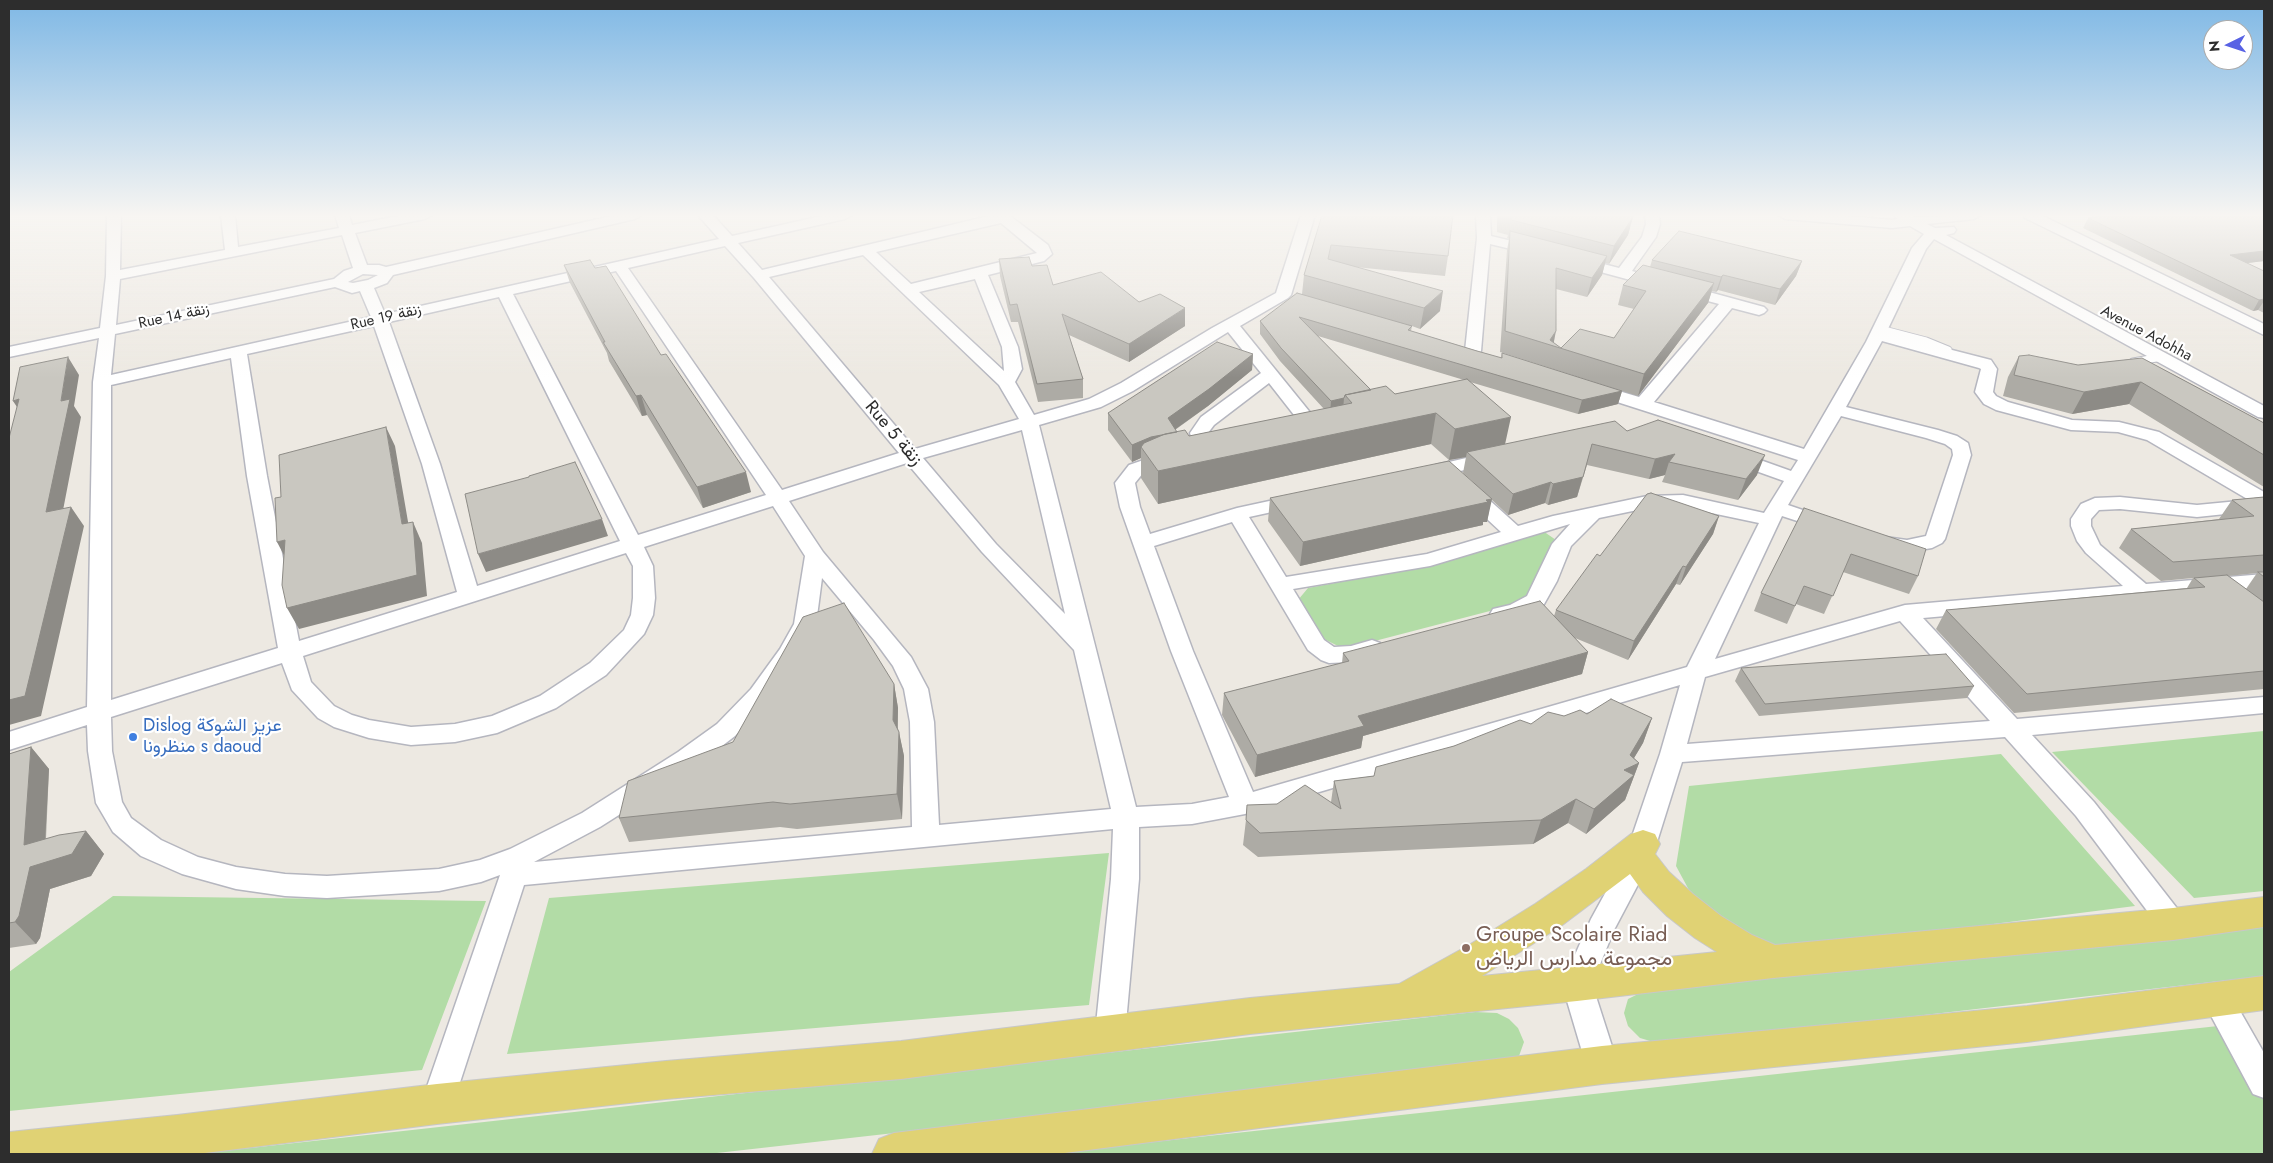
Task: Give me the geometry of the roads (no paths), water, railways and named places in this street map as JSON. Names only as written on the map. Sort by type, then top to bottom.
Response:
[{"type":"main road","points":[[1405,1000],[1482,957],[1548,915],[1640,851],[1656,882],[1680,905],[1708,927],[1739,946],[1773,962]]},
{"type":"main road","points":[[9,1154],[177,1136],[437,1104],[666,1080],[901,1060],[1250,1016],[1576,984],[1773,962],[2173,924],[2264,912]]},
{"type":"main road","points":[[894,1154],[1602,1065],[2026,1024],[2264,993]]},
{"type":"street","points":[[113,269],[109,330],[102,382],[98,713],[100,751],[109,803],[122,825],[151,848],[192,866],[236,878],[285,885],[327,887],[439,880],[481,870],[517,866],[926,837],[1126,818],[1192,814],[1245,804],[1432,748],[1905,612],[2264,581]]},
{"type":"street","points":[[113,276],[148,269]]},
{"type":"street","points":[[360,269],[431,464],[469,595]]},
{"type":"street","points":[[363,278],[382,280],[386,274],[385,272],[397,269]]},
{"type":"street","name":"Rue 19 زنقة","points":[[102,382],[601,269]]},
{"type":"street","points":[[622,269],[816,556],[904,664],[916,689],[923,740],[926,837]]},
{"type":"street","name":"Rue 5 زنقة","points":[[755,269],[989,548],[1086,649]]},
{"type":"street","points":[[760,275],[784,269]]},
{"type":"street","points":[[886,269],[1006,382],[1029,420],[1126,818],[1125,879],[1110,1034]]},
{"type":"street","points":[[907,290],[997,269]]},
{"type":"street","points":[[1283,295],[1291,269]]},
{"type":"street","points":[[1473,351],[1481,269]]},
{"type":"street","points":[[1606,269],[1759,310]]},
{"type":"street","points":[[1624,274],[1627,269]]},
{"type":"street","points":[[1602,1065],[1576,984],[1601,928],[1640,851],[1672,754],[1695,673],[1710,647],[1773,514],[1809,457],[1878,332],[1909,269]]},
{"type":"street","points":[[2006,269],[2162,358],[2264,413]]},
{"type":"street","name":"Avenue Adohha","points":[[2015,269],[2264,397]]},
{"type":"street","points":[[2140,269],[2264,330]]},
{"type":"street","points":[[980,274],[1010,347],[1014,369],[1006,382]]},
{"type":"street","name":"Rue 14 زنقة","points":[[9,352],[339,282],[347,287],[363,278]]},
{"type":"street","points":[[238,351],[257,476],[290,651],[300,684],[326,712],[343,721],[369,730],[410,736],[454,733],[497,724],[548,702],[598,669],[633,634],[642,615],[644,598],[643,566],[504,292]]},
{"type":"street","points":[[9,741],[910,456],[1029,420],[1095,403],[1127,387],[1230,324],[1283,295],[1302,300]]},
{"type":"street","points":[[1642,404],[1729,302]]},
{"type":"street","points":[[1230,324],[1310,425]]},
{"type":"street","points":[[1878,332],[1985,364],[1989,369],[1984,392],[1990,400],[2002,406],[2071,425],[2119,427],[2153,436],[2264,502]]},
{"type":"street","points":[[1454,345],[1492,357]]},
{"type":"street","points":[[1245,804],[1212,698],[1143,543],[1130,508],[1125,483],[1136,469],[1158,460],[1213,446],[1199,433],[1207,420],[1270,374]]},
{"type":"street","points":[[1577,383],[1642,404],[1795,479]]},
{"type":"street","points":[[1835,409],[1932,434],[1951,440],[1961,447],[1962,455],[1935,539],[1925,544],[1907,546],[1869,539]]},
{"type":"street","points":[[1710,438],[1809,457]]},
{"type":"street","points":[[1507,455],[1434,471],[1515,534]]},
{"type":"street","points":[[1143,543],[1237,514],[1312,498]]},
{"type":"street","points":[[1280,585],[1430,560],[1553,522],[1647,502],[1684,501],[1773,514],[1841,530]]},
{"type":"street","points":[[2142,592],[2093,549],[2087,540],[2081,526],[2081,519],[2088,508],[2095,504],[2120,503],[2196,511],[2264,502]]},
{"type":"street","points":[[1237,514],[1316,645],[1330,655],[1352,654],[1389,644]]},
{"type":"street","points":[[1480,620],[1517,610],[1535,601],[1546,582],[1562,544],[1592,514]]},
{"type":"street","points":[[437,1104],[517,866],[687,759],[726,730],[758,695],[789,653],[805,624],[816,556]]},
{"type":"street","points":[[2218,585],[2264,619]]},
{"type":"street","points":[[1905,612],[2085,810],[2173,924]]},
{"type":"street","points":[[1318,676],[1330,655]]},
{"type":"street","points":[[1672,754],[2011,728],[2264,705]]},
{"type":"street","points":[[2217,999],[2264,1083]]},
{"type":"lane","points":[[1878,332],[1934,344],[1948,350]]},
{"type":"lane","points":[[2128,363],[2162,358]]},
{"type":"place","name":"Dislog عزيز الشوكة منظرونا s daoud","points":[[133,737]]},
{"type":"place","name":"Groupe Scolaire Riad مجموعة مدارس الرياض","points":[[1466,948]]}]
